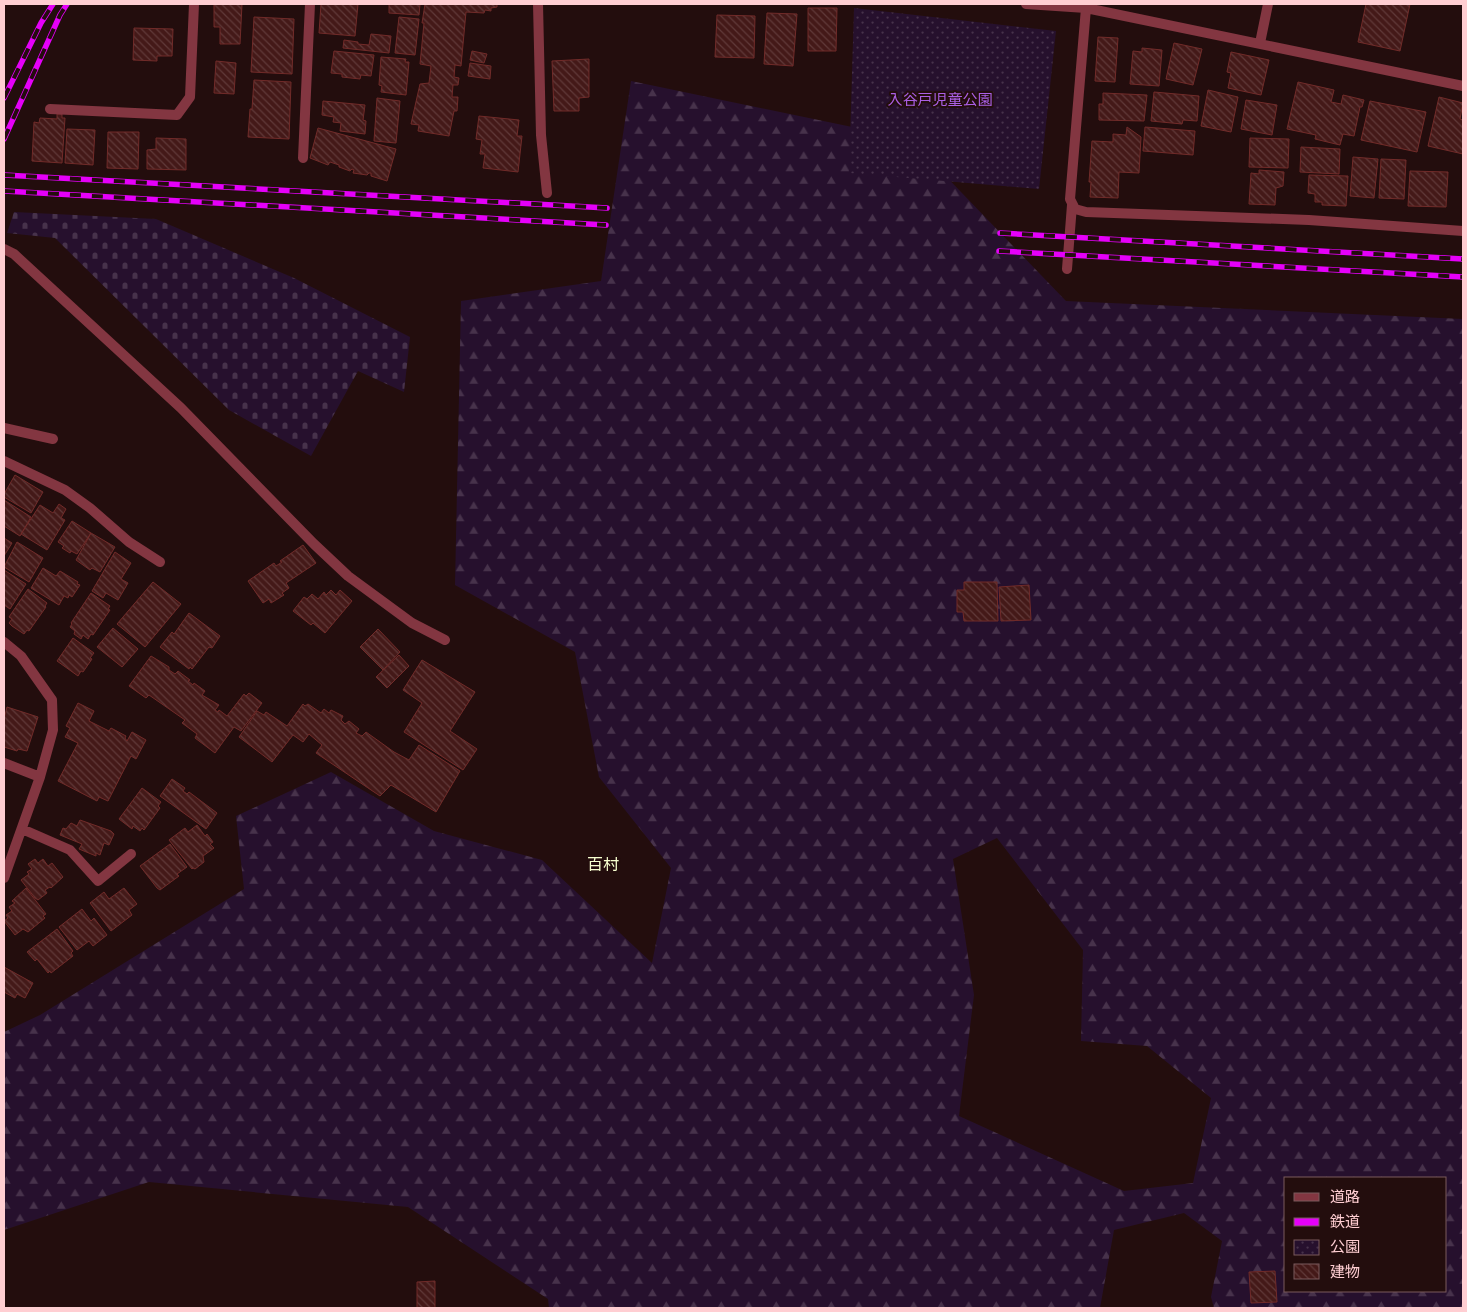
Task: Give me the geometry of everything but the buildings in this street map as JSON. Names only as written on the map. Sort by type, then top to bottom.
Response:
[{"type":"street","points":[[50,109],[177,115],[190,97],[194,4]]},
{"type":"street","points":[[303,158],[310,4]]},
{"type":"street","points":[[538,4],[541,135],[547,193]]},
{"type":"street","points":[[1026,4],[1086,8],[1463,86]]},
{"type":"street","points":[[1260,43],[1268,4]]},
{"type":"street","points":[[1067,269],[1072,205],[1070,199],[1086,8]]},
{"type":"street","points":[[1072,205],[1080,212],[1309,220],[1463,231]]},
{"type":"street","points":[[4,250],[14,254],[181,408],[314,544],[348,576],[412,622],[445,640]]},
{"type":"street","points":[[4,428],[53,439]]},
{"type":"street","points":[[4,461],[65,490],[90,508],[129,542],[160,562]]},
{"type":"street","points":[[4,642],[21,656],[52,700],[53,730],[40,777],[4,878]]},
{"type":"street","points":[[4,763],[40,777]]},
{"type":"street","points":[[22,829],[70,850],[98,881],[131,854]]},
{"type":"green space","name":"入谷戸児童公園","points":[[854,8],[1056,31],[1039,189],[849,173]]},
{"type":"green space","points":[[631,81],[910,139],[1066,301],[1463,319],[1463,1308],[1214,1308],[1211,1297],[1222,1241],[1184,1213],[1114,1230],[1100,1308],[549,1308],[548,1299],[408,1207],[149,1182],[4,1230],[4,1032],[40,1015],[244,889],[236,816],[331,772],[434,831],[542,860],[652,963],[671,868],[599,777],[575,652],[455,585],[461,301],[601,281]],"holes":[[[997,838],[1083,950],[1081,1041],[1147,1046],[1211,1098],[1193,1183],[1124,1191],[959,1116],[974,995],[953,859]]]},
{"type":"green space","points":[[14,212],[156,219],[294,278],[410,337],[404,392],[358,371],[311,456],[229,410],[55,238],[7,233]]},
{"type":"railway","points":[[4,98],[41,23],[53,4]]},
{"type":"railway","points":[[4,139],[60,15],[67,4]]},
{"type":"railway","points":[[4,175],[607,208]]},
{"type":"railway","points":[[4,191],[606,225]]},
{"type":"railway","points":[[1000,233],[1463,259]]},
{"type":"railway","points":[[999,251],[1463,277]]},
{"type":"district","name":"百村","points":[[603,863]]}]
